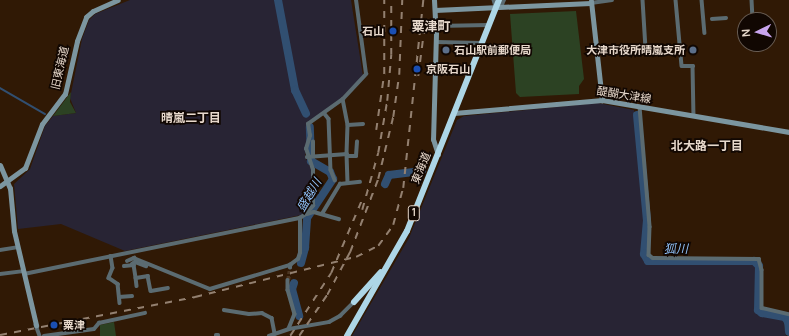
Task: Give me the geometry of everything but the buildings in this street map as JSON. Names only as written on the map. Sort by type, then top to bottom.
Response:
[{"type":"highway","name":"東海道","points":[[347,336],[407,231],[499,2]]},
{"type":"highway","points":[[354,302],[385,268]]},
{"type":"highway","points":[[354,302],[371,292]]},
{"type":"highway","points":[[354,302],[361,302],[363,307]]},
{"type":"street","points":[[307,214],[313,206],[313,170],[310,156],[308,124],[325,114],[343,99],[366,74],[356,0]]},
{"type":"street","points":[[434,0],[436,42],[433,139],[438,154]]},
{"type":"street","points":[[435,10],[499,2],[508,7],[523,3],[591,2],[612,0]]},
{"type":"street","points":[[643,0],[646,49]]},
{"type":"street","points":[[676,0],[682,66],[693,66],[694,116]]},
{"type":"street","points":[[702,0],[704,33]]},
{"type":"street","points":[[752,0],[753,12]]},
{"type":"street","name":"旧東海道","points":[[0,186],[27,165],[42,124],[66,94],[77,41],[86,17],[93,11],[116,1]]},
{"type":"street","points":[[499,2],[508,7]]},
{"type":"street","points":[[591,2],[602,100]]},
{"type":"street","points":[[712,19],[726,18]]},
{"type":"street","points":[[436,26],[489,25]]},
{"type":"street","points":[[436,42],[482,43]]},
{"type":"street","points":[[343,99],[348,125],[348,183]]},
{"type":"street","name":"醍醐大津線","points":[[454,113],[602,100],[789,132]]},
{"type":"street","points":[[640,107],[650,227],[649,255],[653,258],[759,259],[762,270],[762,308],[789,314]]},
{"type":"street","points":[[325,114],[329,119],[331,170],[335,180]]},
{"type":"street","points":[[348,125],[363,124]]},
{"type":"street","points":[[310,156],[313,142]]},
{"type":"street","points":[[310,156],[356,156],[357,142]]},
{"type":"street","points":[[0,165],[8,181],[23,273],[36,326],[40,336]]},
{"type":"street","points":[[322,214],[340,184],[360,182]]},
{"type":"street","points":[[0,274],[23,273],[133,252],[300,218],[312,213],[339,219]]},
{"type":"street","points":[[133,252],[135,258],[210,289],[290,267],[298,259],[300,253],[300,218]]},
{"type":"street","points":[[0,250],[18,247]]},
{"type":"street","points":[[122,254],[129,263],[136,278],[137,286]]},
{"type":"street","points":[[110,256],[113,268],[109,278],[118,284],[120,303]]},
{"type":"street","points":[[124,266],[135,258]]},
{"type":"street","points":[[129,263],[135,262],[146,266]]},
{"type":"street","points":[[136,278],[148,276],[151,291],[168,288]]},
{"type":"street","points":[[288,280],[288,290],[295,314],[289,329]]},
{"type":"street","points":[[119,297],[132,296]]},
{"type":"street","points":[[269,336],[289,329],[329,322],[340,316],[354,302]]},
{"type":"street","points":[[224,310],[249,314],[262,313],[272,318],[275,334]]},
{"type":"street","points":[[44,336],[94,329],[99,323],[144,313]]},
{"type":"shaded area","points":[[130,0],[351,0],[363,76],[336,103],[307,123],[308,137],[305,157],[311,168],[312,205],[306,214],[125,251],[61,224],[18,229],[14,184],[30,169],[45,126],[53,116],[76,113],[70,98],[82,39],[89,20],[95,14]]},
{"type":"shaded area","points":[[598,103],[634,110],[639,161],[643,175],[645,221],[643,253],[648,263],[755,263],[758,266],[757,311],[761,316],[783,318],[786,336],[352,336],[409,238],[457,120],[464,116]]},
{"type":"green space","points":[[576,11],[584,79],[579,86],[579,94],[520,97],[516,93],[510,14]]},
{"type":"green space","points":[[71,92],[70,102],[76,113],[53,116]]},
{"type":"green space","points":[[114,322],[116,336],[100,336],[100,325]]},
{"type":"waterway","name":"盛越川","points":[[278,0],[295,90],[306,114]]},
{"type":"waterway","points":[[0,88],[45,114]]},
{"type":"waterway","name":"狐川","points":[[637,115],[647,220],[644,254],[648,261],[754,261],[759,266],[758,310],[762,313],[785,317],[788,322],[789,332]]},
{"type":"waterway","name":"盛越川","points":[[301,263],[305,248],[307,218],[333,179],[330,172],[311,161],[310,127]]},
{"type":"waterway","name":"狐川","points":[[385,184],[389,175],[422,171]]},
{"type":"waterway","name":"盛越川","points":[[294,283],[292,289],[299,316]]},
{"type":"tunnel","points":[[288,280],[290,268]]},
{"type":"railway","points":[[376,130],[384,74],[384,0]]},
{"type":"railway","points":[[362,210],[378,153],[387,101],[391,55],[391,0]]},
{"type":"railway","points":[[299,336],[327,295],[350,252],[378,179],[393,117],[399,75],[402,0]]},
{"type":"railway","points":[[0,335],[195,297],[356,257],[378,246],[393,225],[403,188],[423,0]]},
{"type":"railway","points":[[418,76],[424,30]]},
{"type":"railway","points":[[290,336],[331,273],[361,202]]},
{"type":"place","name":"石山","points":[[393,31]]},
{"type":"place","name":"石山駅前郵便局","points":[[446,50]]},
{"type":"place","name":"大津市役所晴嵐支所","points":[[693,50]]},
{"type":"place","name":"京阪石山","points":[[417,69]]},
{"type":"place","name":"粟津","points":[[54,325]]},
{"type":"district","name":"粟津町","points":[[431,26]]},
{"type":"district","name":"晴嵐二丁目","points":[[191,118]]},
{"type":"district","name":"北大路一丁目","points":[[707,146]]}]
